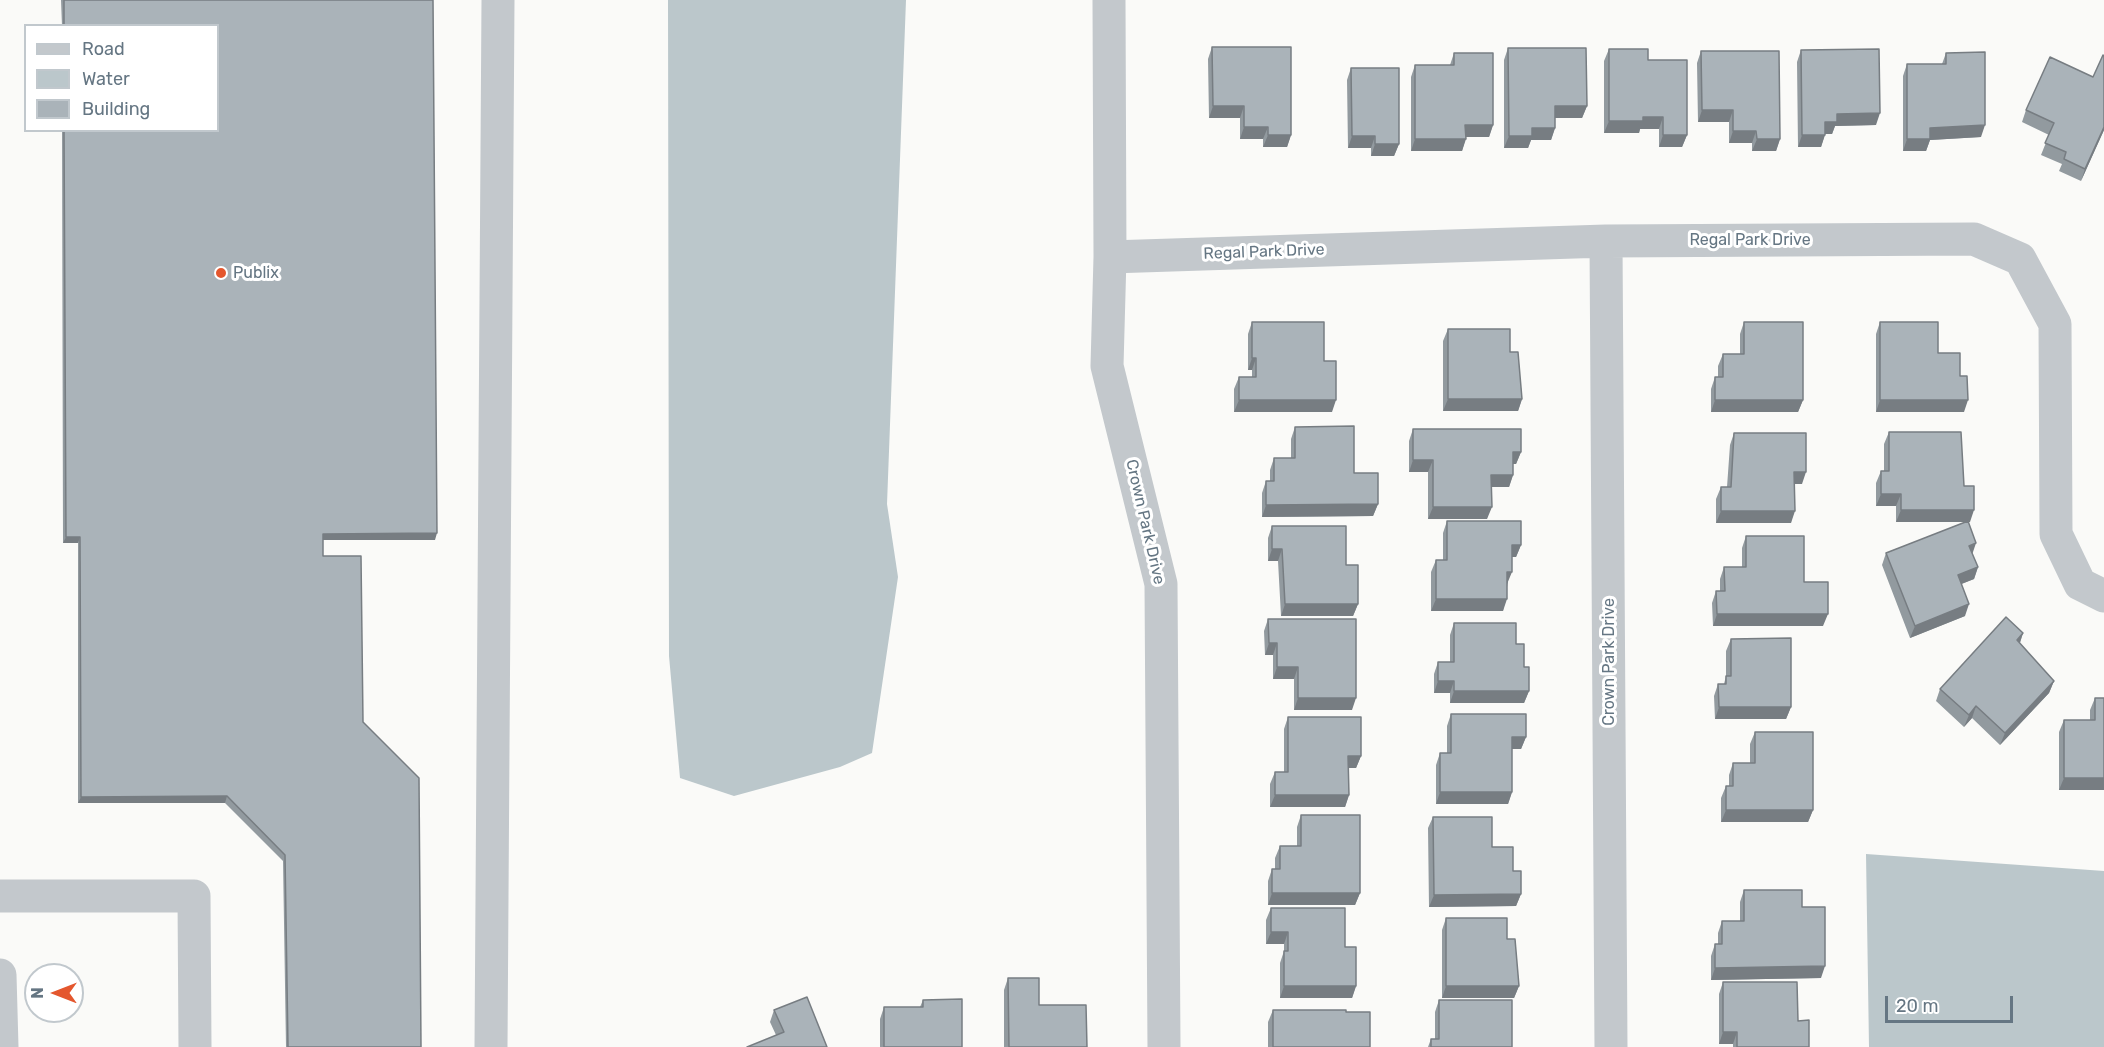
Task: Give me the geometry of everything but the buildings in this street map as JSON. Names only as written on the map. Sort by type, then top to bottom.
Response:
[{"type":"street","points":[[491,1047],[498,0]]},
{"type":"street","name":"Crown Park Drive","points":[[1109,0],[1110,257],[1107,366],[1161,584],[1164,1047]]},
{"type":"street","name":"Regal Park Drive","points":[[1110,257],[1606,241],[1974,239],[2020,260],[2055,324],[2056,534],[2080,584],[2104,596]]},
{"type":"street","name":"Crown Park Drive","points":[[1606,241],[1611,1047]]},
{"type":"street","points":[[0,896],[195,896],[195,1047]]},
{"type":"street","points":[[0,975],[2,1047]]},
{"type":"water","points":[[668,0],[906,0],[887,504],[898,577],[872,753],[840,767],[734,796],[680,778],[669,656]]},
{"type":"water","points":[[1866,854],[2104,871],[2104,1047],[1869,1047]]},
{"type":"place","name":"Publix","points":[[221,273]]}]
